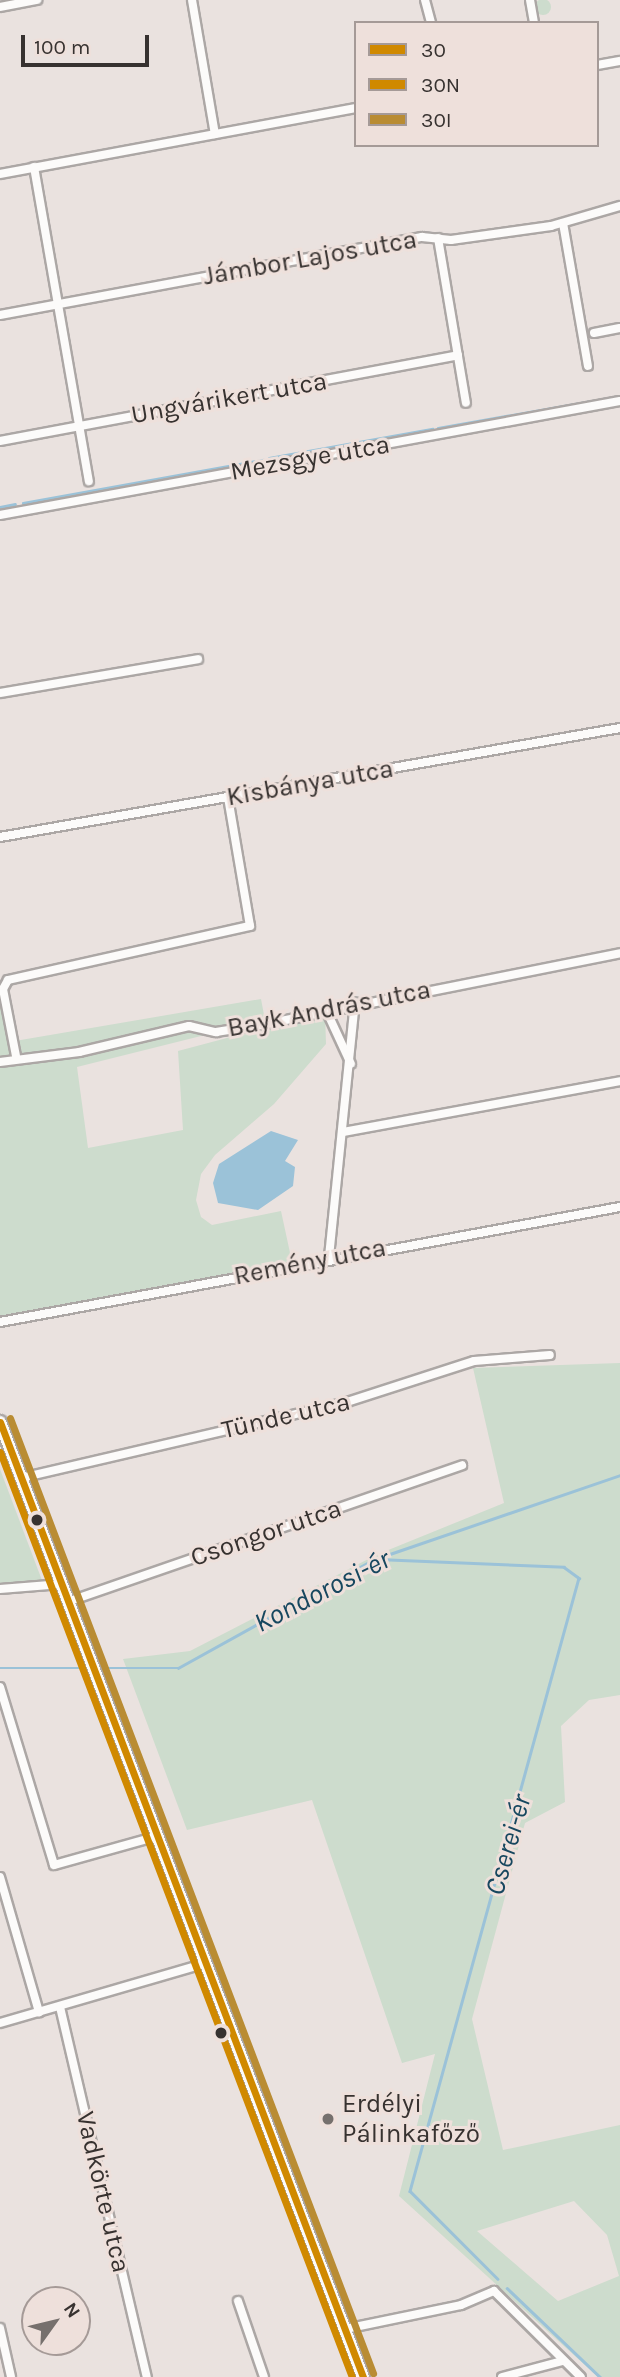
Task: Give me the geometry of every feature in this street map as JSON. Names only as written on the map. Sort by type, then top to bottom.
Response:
[{"type":"main road","points":[[0,1422],[363,2377]]},
{"type":"street","points":[[0,7],[37,0]]},
{"type":"street","points":[[192,0],[215,134]]},
{"type":"street","points":[[425,0],[430,21]]},
{"type":"street","points":[[530,0],[534,21]]},
{"type":"street","points":[[599,65],[620,61]]},
{"type":"street","points":[[0,174],[354,108]]},
{"type":"street","points":[[34,167],[89,481]]},
{"type":"street","name":"Jámbor Lajos utca","points":[[0,315],[438,238],[563,223],[620,206]]},
{"type":"street","points":[[563,223],[588,366]]},
{"type":"street","points":[[438,238],[466,403]]},
{"type":"street","points":[[594,333],[620,328]]},
{"type":"street","name":"Ungvárikert utca","points":[[0,441],[458,355]]},
{"type":"street","name":"Mezsgye utca","points":[[0,515],[620,401]]},
{"type":"street","points":[[0,693],[198,659]]},
{"type":"street","name":"Kisbánya utca","points":[[0,837],[620,728]]},
{"type":"street","points":[[16,1056],[3,989],[13,978],[247,930],[228,797]]},
{"type":"street","name":"Bayk András utca","points":[[0,1062],[16,1056],[79,1052],[189,1026],[216,1032],[327,1012],[355,1002],[620,954]]},
{"type":"street","points":[[329,1257],[351,1064],[355,1002]]},
{"type":"street","points":[[327,1012],[351,1064]]},
{"type":"street","points":[[343,1132],[620,1081]]},
{"type":"street","name":"Remény utca","points":[[0,1322],[329,1257],[620,1207]]},
{"type":"street","name":"Tünde utca","points":[[21,1478],[347,1402],[474,1361],[550,1355]]},
{"type":"street","name":"Csongor utca","points":[[70,1601],[462,1465]]},
{"type":"street","points":[[0,1589],[62,1584]]},
{"type":"street","points":[[0,1687],[54,1865],[158,1836]]},
{"type":"street","points":[[0,1877],[39,2012]]},
{"type":"street","points":[[0,2023],[206,1963]]},
{"type":"street","name":"Vadkörte utca","points":[[60,2007],[147,2377]]},
{"type":"street","points":[[345,2329],[461,2305],[494,2291],[581,2377]]},
{"type":"street","points":[[238,2301],[264,2377]]},
{"type":"street","points":[[0,2328],[11,2377]]},
{"type":"street","points":[[502,2377],[562,2361]]},
{"type":"green space","points":[[543,-1],[549,1],[549,13],[543,15],[537,13],[535,7],[537,1]]},
{"type":"green space","points":[[0,993],[9,1042],[261,999],[265,1020],[77,1067],[88,1148],[183,1130],[178,1051],[325,1012],[326,1044],[274,1104],[215,1155],[201,1174],[196,1200],[201,1217],[212,1225],[281,1211],[292,1262],[0,1317]]},
{"type":"green space","points":[[620,1363],[620,1695],[589,1700],[561,1726],[565,1802],[525,1823],[472,2019],[503,2150],[620,2125],[620,2377],[598,2377],[399,2196],[435,2054],[402,2063],[312,1800],[187,1830],[123,1659],[190,1651],[376,1555],[504,1503],[473,1368]],"holes":[[[574,2201],[607,2235],[619,2276],[558,2301],[477,2231]]]},
{"type":"green space","points":[[0,1469],[43,1583],[0,1586]]},
{"type":"water","points":[[271,1131],[298,1140],[285,1161],[295,1167],[293,1186],[258,1210],[218,1203],[213,1183],[219,1164]]},
{"type":"waterway","points":[[438,428],[620,396]]},
{"type":"waterway","points":[[269,458],[432,429]]},
{"type":"waterway","points":[[23,503],[263,460]]},
{"type":"waterway","points":[[0,507],[15,504]]},
{"type":"waterway","name":"Kondorosi-ér","points":[[381,1557],[620,1475]]},
{"type":"waterway","name":"Kondorosi-ér","points":[[104,1668],[178,1668],[375,1559]]},
{"type":"waterway","name":"Cserei-ér","points":[[377,1559],[564,1567],[579,1578],[410,2191],[498,2279]]},
{"type":"waterway","name":"Kondorosi-ér","points":[[0,1668],[88,1668]]},
{"type":"waterway","name":"Cserei-ér","points":[[507,2288],[600,2377]]},
{"type":"transit line","name":"30I","points":[[10,1418],[373,2373]]},
{"type":"transit line","name":"30","points":[[0,1422],[363,2377]]},
{"type":"transit line","name":"30N","points":[[0,1452],[352,2377]]},
{"type":"place","name":"Erdélyi Pálinkafőző","points":[[328,2119]]}]
